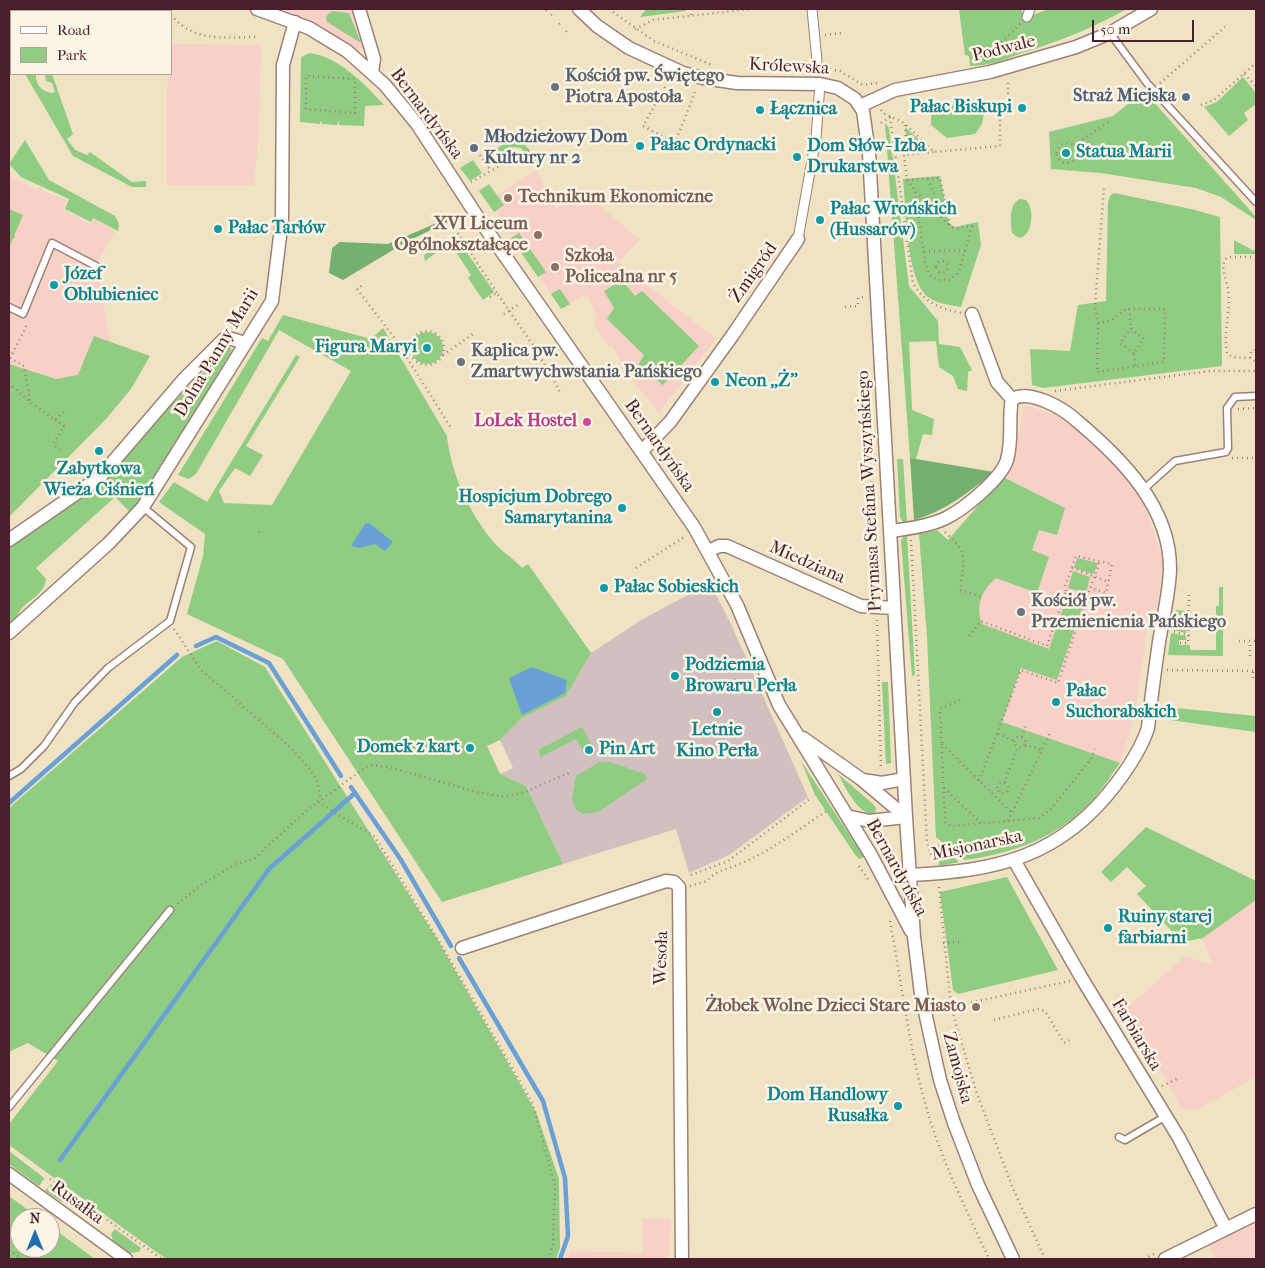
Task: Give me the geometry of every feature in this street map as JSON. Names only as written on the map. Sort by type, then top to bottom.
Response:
[{"type":"street","name":"Bernardyńska","points":[[257,9],[295,22],[337,43],[372,72],[417,124],[482,224],[642,451],[709,552],[737,605],[779,705],[800,735],[894,896],[914,937]]},
{"type":"street","name":"Bernardyńska","points":[[360,9],[374,59],[372,72]]},
{"type":"street","name":"Królewska","points":[[579,9],[597,26],[630,48],[682,73],[703,78],[737,82],[820,84],[838,88],[855,99],[860,106]]},
{"type":"street","points":[[812,9],[817,61]]},
{"type":"street","name":"Podwale","points":[[860,106],[895,90],[990,72],[1056,54],[1110,34],[1151,9]]},
{"type":"street","name":"Dolna Panny Marii","points":[[9,633],[109,543],[143,507],[272,301],[275,289],[282,220],[283,65],[295,22]]},
{"type":"street","name":"Żmigród","points":[[642,451],[670,422],[798,239],[816,138],[820,84]]},
{"type":"street","name":"Prymasa Stefana Wyszyńskiego","points":[[860,106],[866,122],[870,152],[910,875]]},
{"type":"street","points":[[890,531],[943,523],[992,482],[1007,462],[1011,436],[1012,398],[997,382],[972,314]]},
{"type":"street","points":[[9,540],[100,477],[185,378],[224,339],[246,343]]},
{"type":"street","name":"Misjonarska","points":[[910,875],[936,874],[1014,860],[1044,848],[1070,833],[1115,785],[1140,750],[1148,728],[1170,569],[1162,528],[1144,489],[1120,460],[1068,413],[1030,396],[1018,395],[1012,398]]},
{"type":"street","name":"Miedziana","points":[[709,552],[719,546],[727,546],[861,606],[894,608]]},
{"type":"street","name":"Bernardyńska","points":[[800,735],[861,779],[906,817]]},
{"type":"street","name":"Bernardyńska","points":[[861,779],[882,783],[904,779]]},
{"type":"street","name":"Bernardyńska","points":[[847,816],[869,821],[906,817]]},
{"type":"street","name":"Farbiarska","points":[[1014,860],[1086,985],[1166,1116],[1226,1229]]},
{"type":"street","name":"Zamojska","points":[[910,875],[914,937],[926,1024],[946,1099],[978,1185],[1013,1259]]},
{"type":"street","points":[[462,948],[666,881],[674,882],[679,888]]},
{"type":"street","name":"Wesoła","points":[[679,888],[682,1259]]},
{"type":"street","name":"Rusałka","points":[[9,1174],[126,1259]]},
{"type":"street","points":[[1165,1259],[1175,1249],[1226,1229],[1256,1214]]},
{"type":"lane","points":[[1110,34],[1147,83],[1256,202]]},
{"type":"lane","points":[[9,307],[23,314],[52,243],[96,266]]},
{"type":"lane","points":[[1144,489],[1175,462],[1226,452],[1228,448],[1227,408],[1229,402],[1235,396],[1256,396]]},
{"type":"lane","points":[[9,776],[21,769],[44,746],[76,702],[108,668],[170,621],[191,547],[143,507]]},
{"type":"lane","points":[[9,1107],[170,910]]},
{"type":"lane","points":[[1119,1137],[1125,1140],[1166,1116]]},
{"type":"path","points":[[608,9],[654,41],[720,67]]},
{"type":"path","points":[[690,9],[690,15]]},
{"type":"path","points":[[635,29],[653,20],[751,9]]},
{"type":"path","points":[[978,66],[1029,13]]},
{"type":"path","points":[[172,16],[193,34],[205,37],[256,37]]},
{"type":"path","points":[[1164,79],[1225,27]]},
{"type":"path","points":[[828,34],[841,33]]},
{"type":"path","points":[[770,69],[797,69],[797,63],[802,62]]},
{"type":"path","points":[[1201,106],[1214,100],[1256,63]]},
{"type":"path","points":[[1244,74],[1256,86]]},
{"type":"path","points":[[355,113],[355,79],[306,76],[306,109],[355,113],[360,113]]},
{"type":"path","points":[[906,155],[1000,146],[1000,111],[1008,111],[1008,78]]},
{"type":"path","points":[[665,87],[644,126],[675,142],[695,92]]},
{"type":"path","points":[[884,113],[905,125],[934,152]]},
{"type":"path","points":[[881,123],[890,117]]},
{"type":"path","points":[[890,117],[913,283],[922,295],[935,305],[960,313],[972,314]]},
{"type":"path","points":[[1074,146],[1110,121]]},
{"type":"path","points":[[905,125],[906,155],[904,156],[907,180],[950,226],[956,229],[972,226],[957,275],[950,280],[942,281],[930,274],[924,251],[915,190]]},
{"type":"path","points":[[1067,141],[1074,146],[1074,159],[1069,164],[1062,163],[1058,155],[1059,146],[1067,141]]},
{"type":"path","points":[[470,183],[529,150]]},
{"type":"path","points":[[487,166],[491,151],[500,164],[498,168]]},
{"type":"path","points":[[480,156],[491,171]]},
{"type":"path","points":[[907,180],[940,178],[950,226]]},
{"type":"path","points":[[928,179],[945,222]]},
{"type":"path","points":[[1098,323],[1110,321],[1129,309],[1165,309],[1164,362],[1097,372],[1098,323],[1095,306],[1104,187]]},
{"type":"path","points":[[455,229],[536,351],[560,392]]},
{"type":"path","points":[[9,234],[16,238]]},
{"type":"path","points":[[924,251],[942,253],[965,251]]},
{"type":"path","points":[[942,253],[942,261]]},
{"type":"path","points":[[1256,257],[1228,257],[1223,266],[1229,298],[1225,333],[1227,353],[1232,357],[1250,358],[1256,362]]},
{"type":"path","points":[[942,261],[946,262],[949,267],[948,271],[942,274]]},
{"type":"path","points":[[942,261],[936,266],[937,271],[942,274]]},
{"type":"path","points":[[942,274],[942,281]]},
{"type":"path","points":[[361,286],[357,289],[396,340],[451,428]]},
{"type":"path","points":[[490,297],[497,293]]},
{"type":"path","points":[[845,306],[858,306],[858,298],[865,297]]},
{"type":"path","points":[[504,314],[519,304]]},
{"type":"path","points":[[1129,309],[1130,330],[1120,343],[1134,353]]},
{"type":"path","points":[[23,314],[26,327],[9,358],[24,366],[30,402]]},
{"type":"path","points":[[1130,330],[1144,340],[1134,353],[1135,367]]},
{"type":"path","points":[[443,355],[443,341],[436,334],[421,332],[413,339],[410,349],[418,363],[423,365],[434,364],[443,355],[473,334]]},
{"type":"path","points":[[1250,358],[1251,352],[1256,350]]},
{"type":"path","points":[[524,360],[536,351]]},
{"type":"path","points":[[1053,391],[1210,371],[1256,371]]},
{"type":"path","points":[[9,383],[30,402],[64,426],[53,444],[60,450]]},
{"type":"path","points":[[1236,408],[1256,408]]},
{"type":"path","points":[[55,420],[65,411]]},
{"type":"path","points":[[1228,458],[1256,458]]},
{"type":"path","points":[[943,523],[965,554],[960,590],[984,598]]},
{"type":"path","points":[[910,528],[927,843]]},
{"type":"path","points":[[636,568],[684,537]]},
{"type":"path","points":[[969,636],[981,620],[1047,646],[1076,556],[1112,564],[1106,593],[1090,588]]},
{"type":"path","points":[[979,781],[1022,670],[1058,682],[1100,562]]},
{"type":"path","points":[[1072,568],[1109,582]]},
{"type":"path","points":[[1066,590],[1088,597]]},
{"type":"path","points":[[1180,642],[1188,643],[1189,594]]},
{"type":"path","points":[[170,621],[201,670],[290,747],[307,766],[317,780],[322,799]]},
{"type":"path","points":[[1168,630],[1189,635]]},
{"type":"path","points":[[1250,640],[1250,656]]},
{"type":"path","points":[[1239,641],[1256,640]]},
{"type":"path","points":[[1162,670],[1255,671],[1253,678]]},
{"type":"path","points":[[960,700],[940,709],[945,822],[951,826],[1039,818],[1050,810],[1091,759],[1095,749]]},
{"type":"path","points":[[1015,741],[1022,737],[1026,725]]},
{"type":"path","points":[[1008,821],[1050,733]]},
{"type":"path","points":[[998,734],[1015,741],[1018,747],[1004,783],[997,787],[1000,793],[998,799]]},
{"type":"path","points":[[1022,737],[1026,741],[1025,745]]},
{"type":"path","points":[[942,744],[1012,813]]},
{"type":"path","points":[[1018,747],[1025,745],[1042,750]]},
{"type":"path","points":[[170,910],[201,885],[234,865],[255,858],[318,802],[369,765],[389,767],[477,792],[504,797],[525,792],[571,772]]},
{"type":"path","points":[[1000,793],[1008,790],[1004,783]]},
{"type":"path","points":[[944,788],[981,823]]},
{"type":"path","points":[[691,875],[728,861],[811,798]]},
{"type":"path","points":[[318,802],[375,838],[445,951],[533,1104],[555,1185],[553,1244],[548,1259]]},
{"type":"path","points":[[679,888],[698,885],[707,881],[711,875],[746,861],[771,848],[839,802]]},
{"type":"path","points":[[859,866],[872,886]]},
{"type":"path","points":[[946,886],[938,888],[952,1006],[976,1091],[1012,1186],[1045,1259]]},
{"type":"path","points":[[887,914],[917,1072],[932,1127],[989,1259]]},
{"type":"path","points":[[944,943],[963,941]]},
{"type":"path","points":[[1066,973],[1075,988]]},
{"type":"path","points":[[952,1006],[1071,981]]},
{"type":"path","points":[[994,1020],[1038,1009],[1045,1011],[1064,1043],[1072,1039]]},
{"type":"path","points":[[1161,1086],[1177,1079]]},
{"type":"path","points":[[50,1179],[162,1259]]},
{"type":"path","points":[[9,1250],[22,1259]]},
{"type":"shaded area","points":[[281,9],[353,9],[365,46],[357,52],[318,26]]},
{"type":"shaded area","points":[[172,45],[261,45],[259,130],[254,185],[167,185],[167,88],[169,75],[172,75]]},
{"type":"shaded area","points":[[536,170],[556,209],[577,187],[640,240],[618,262],[716,339],[659,413],[636,385],[627,367],[621,361],[612,345],[609,347],[593,322],[597,319],[587,294],[561,309],[492,204],[500,194]]},
{"type":"shaded area","points":[[9,175],[38,190],[39,187],[43,189],[42,191],[67,200],[63,210],[91,224],[94,219],[115,231],[97,263],[110,342],[150,356],[9,506]]},
{"type":"shaded area","points":[[1025,405],[1067,419],[1121,472],[1144,503],[1163,560],[1157,609],[1150,609],[1135,714],[1120,763],[1095,798],[1070,820],[1031,844],[964,860],[936,837],[927,637],[920,544],[948,540],[985,497],[1013,458]]},
{"type":"shaded area","points":[[710,583],[731,624],[808,797],[729,855],[689,873],[676,829],[563,864],[526,786],[500,774],[513,768],[500,740],[522,718],[566,696],[591,653],[641,620]]},
{"type":"shaded area","points":[[1256,900],[1256,1077],[1198,1109],[1181,1109],[1160,1069],[1120,1014],[1185,956],[1212,965],[1203,938]]},
{"type":"shaded area","points":[[642,1218],[671,1219],[669,1259],[567,1259],[570,1251],[643,1253]]},
{"type":"shaded area","points":[[1256,1219],[1256,1259],[1215,1259],[1207,1244]]},
{"type":"green space","points":[[646,9],[686,9],[686,11],[640,17]]},
{"type":"green space","points":[[959,9],[1021,9],[1027,17],[1049,9],[1127,9],[1047,45],[995,62],[970,66],[969,56],[965,55]]},
{"type":"green space","points":[[332,11],[349,13],[361,43],[327,22],[326,16]]},
{"type":"green space","points":[[310,53],[331,60],[351,73],[384,105],[365,106],[364,126],[339,125],[339,120],[337,125],[323,124],[320,121],[320,124],[300,122],[301,57]]},
{"type":"green space","points":[[26,75],[36,75],[40,87],[52,93],[55,92],[52,83],[46,81],[45,75],[52,75],[73,134],[67,139],[75,150],[87,155],[90,152],[132,182],[146,181],[146,187],[132,187],[73,156]]},
{"type":"green space","points":[[1243,77],[1256,93],[1256,104],[1244,113],[1248,120],[1229,136],[1204,107],[1217,102]]},
{"type":"green space","points":[[1144,91],[1256,217],[1256,220],[1221,197],[1196,188],[1101,173],[1051,169],[1049,132],[1113,116]]},
{"type":"green space","points":[[968,100],[974,100],[984,113],[982,124],[975,134],[947,138],[931,125],[931,115],[936,110]]},
{"type":"green space","points":[[885,123],[889,128],[909,286],[938,321],[939,344],[960,347],[972,370],[968,372],[967,391],[958,389],[953,376],[939,367],[936,341],[909,342],[912,410],[934,419],[932,435],[923,434],[916,459],[910,458]]},
{"type":"green space","points":[[523,126],[531,135],[523,142],[538,162],[534,165],[521,148],[513,147],[499,156],[494,150],[514,138],[512,135]]},
{"type":"green space","points":[[905,127],[930,150],[908,152]]},
{"type":"green space","points":[[25,140],[49,180],[115,216],[119,224],[118,231],[93,218],[91,222],[65,209],[69,199],[21,177],[9,164]]},
{"type":"green space","points":[[473,160],[482,173],[470,181],[460,168]]},
{"type":"green space","points":[[940,176],[949,223],[955,227],[978,222],[981,245],[961,307],[940,303],[928,297],[915,275],[908,242],[903,179]]},
{"type":"green space","points":[[489,184],[504,205],[494,212],[479,191]]},
{"type":"green space","points":[[1114,193],[1220,217],[1222,366],[1043,388],[1032,385],[1030,349],[1070,351],[1078,305],[1106,301],[1108,202],[1110,196]]},
{"type":"green space","points":[[1020,199],[1026,200],[1029,204],[1031,222],[1024,236],[1019,238],[1012,233],[1011,219],[1012,209]]},
{"type":"green space","points":[[9,209],[23,215],[9,248]]},
{"type":"green space","points":[[453,216],[454,219],[408,241],[343,280],[329,273],[332,248],[340,242],[388,244]]},
{"type":"green space","points":[[519,233],[546,272],[538,277],[511,238]]},
{"type":"green space","points":[[1234,240],[1254,251],[1256,247],[1256,254],[1234,254]]},
{"type":"green space","points":[[445,241],[449,243],[425,261],[424,255]]},
{"type":"green space","points":[[457,246],[463,247],[494,292],[483,300],[468,278],[471,275],[456,252]]},
{"type":"green space","points":[[622,280],[635,296],[642,291],[699,346],[663,385],[638,365],[644,355],[607,319],[614,308],[604,291]]},
{"type":"green space","points":[[560,289],[570,304],[561,309],[551,294]]},
{"type":"green space","points":[[283,315],[371,339],[383,328],[447,436],[452,464],[475,516],[498,547],[522,568],[528,564],[591,653],[566,696],[522,718],[500,740],[487,746],[500,774],[526,786],[563,864],[442,902],[283,659],[187,614],[203,556],[205,534],[159,502],[174,482],[207,502],[296,355],[300,357],[246,446],[263,455],[250,476],[235,468],[219,491],[224,503],[272,505],[351,371],[279,330],[196,474],[189,479],[178,475],[262,338],[268,341]]},
{"type":"green space","points":[[427,332],[433,333],[438,337],[442,342],[442,354],[438,359],[433,363],[427,364],[421,363],[416,359],[412,354],[411,348],[412,342],[416,337],[421,333]]},
{"type":"green space","points":[[94,336],[150,356],[131,389],[106,419],[9,517],[9,364],[56,379],[78,375]]},
{"type":"green space","points":[[229,346],[232,350],[144,498],[131,513],[115,497],[36,568],[46,579],[45,585],[21,609],[9,627],[9,543],[84,494]]},
{"type":"green space","points":[[910,458],[994,472],[965,494],[936,512],[914,520]]},
{"type":"green space","points":[[897,459],[903,459],[907,522],[903,522],[900,517]]},
{"type":"green space","points":[[1003,477],[1065,508],[1057,535],[1039,530],[1032,550],[1049,557],[1037,593],[996,578],[981,598],[979,610],[982,624],[1049,649],[1068,594],[1085,599],[1057,680],[1021,668],[1002,722],[1120,763],[1082,811],[1052,832],[1018,848],[964,860],[936,837],[927,637],[919,534],[937,530],[948,540]]},
{"type":"green space","points":[[907,536],[915,675],[912,676],[901,541],[903,537]]},
{"type":"green space","points":[[1077,558],[1098,563],[1094,573],[1074,568]]},
{"type":"green space","points":[[1073,571],[1090,577],[1086,593],[1068,588]]},
{"type":"green space","points":[[1219,587],[1223,587],[1223,656],[1168,655],[1171,633],[1186,636],[1186,640],[1179,640],[1179,645],[1190,645],[1190,650],[1216,650],[1216,606],[1219,606]]},
{"type":"green space","points":[[1176,610],[1186,611],[1186,633],[1173,630]]},
{"type":"green space","points":[[217,641],[265,667],[439,942],[536,1112],[559,1179],[560,1248],[556,1259],[166,1259],[9,1145],[9,1124],[58,1061],[28,1043],[9,1052],[9,808],[182,657]]},
{"type":"green space","points":[[882,682],[888,682],[891,763],[886,764]]},
{"type":"green space","points":[[1166,707],[1256,716],[1256,732],[1163,719]]},
{"type":"green space","points":[[582,727],[594,750],[585,755],[576,739],[541,757],[538,750]]},
{"type":"green space","points":[[801,761],[864,857],[860,859],[856,856],[815,795]]},
{"type":"green space","points":[[600,762],[610,762],[645,774],[647,779],[598,812],[583,814],[576,810],[572,799],[576,776]]},
{"type":"green space","points":[[838,774],[873,804],[876,808],[875,814],[863,810],[858,805]]},
{"type":"green space","points":[[1146,827],[1256,881],[1256,900],[1203,938],[1182,942],[1137,894],[1146,886],[1127,867],[1111,882],[1101,872]]},
{"type":"green space","points":[[938,844],[959,862],[939,866]]},
{"type":"green space","points":[[1007,877],[1058,970],[958,994],[953,990],[940,892]]},
{"type":"green space","points":[[9,1151],[43,1177],[44,1179],[39,1186],[9,1164]]},
{"type":"green space","points":[[51,1184],[69,1196],[66,1201],[62,1202],[45,1191]]},
{"type":"green space","points":[[9,1196],[25,1208],[10,1208],[10,1258],[60,1258],[60,1233],[95,1259],[9,1259]]},
{"type":"green space","points":[[115,1229],[141,1248],[139,1252],[130,1253],[113,1241],[111,1234]]},
{"type":"water","points":[[369,523],[393,542],[385,551],[375,544],[359,548],[351,546],[365,524]]},
{"type":"water","points":[[532,667],[567,680],[565,693],[522,715],[509,678]]},
{"type":"waterway","points":[[196,646],[216,637],[269,663],[341,776]]},
{"type":"waterway","points":[[9,803],[177,655]]},
{"type":"waterway","points":[[351,787],[401,860],[451,946]]},
{"type":"waterway","points":[[60,1160],[269,869],[355,793]]},
{"type":"waterway","points":[[459,958],[543,1101],[565,1178],[568,1236],[560,1259]]},
{"type":"place","name":"Kościół pw. Świętego Piotra Apostoła","points":[[555,87]]},
{"type":"place","name":"Straż Miejska","points":[[1186,97]]},
{"type":"place","name":"Pałac Biskupi","points":[[1022,108]]},
{"type":"place","name":"Łącznica","points":[[760,110]]},
{"type":"place","name":"Pałac Ordynacki","points":[[640,146]]},
{"type":"place","name":"Młodzieżowy Dom Kultury nr 2","points":[[474,148]]},
{"type":"place","name":"Statua Marii","points":[[1066,153]]},
{"type":"place","name":"Dom Słów- Izba Drukarstwa","points":[[797,157]]},
{"type":"place","name":"Technikum Ekonomiczne","points":[[508,198]]},
{"type":"place","name":"Pałac Wrońskich (Hussarów)","points":[[820,220]]},
{"type":"place","name":"Pałac Tarłów","points":[[218,229]]},
{"type":"place","name":"XVI Liceum Ogólnokształcące","points":[[538,235]]},
{"type":"place","name":"Szkoła Policealna nr 5","points":[[555,267]]},
{"type":"place","name":"Józef Oblubieniec","points":[[54,285]]},
{"type":"place","name":"Figura Maryi","points":[[427,348]]},
{"type":"place","name":"Kaplica pw. Zmartwychwstania Pańskiego","points":[[461,362]]},
{"type":"place","name":"Neon ,,Ż''","points":[[715,382]]},
{"type":"place","name":"LoLek Hostel","points":[[587,422]]},
{"type":"place","name":"Zabytkowa Wieża Ciśnień","points":[[99,451]]},
{"type":"place","name":"Hospicjum Dobrego Samarytanina","points":[[622,508]]},
{"type":"place","name":"Pałac Sobieskich","points":[[604,588]]},
{"type":"place","name":"Kościół pw. Przemienienia Pańskiego","points":[[1021,612]]},
{"type":"place","name":"Podziemia Browaru Perła","points":[[675,676]]},
{"type":"place","name":"Pałac Suchorabskich","points":[[1056,702]]},
{"type":"place","name":"Letnie Kino Perła","points":[[717,712]]},
{"type":"place","name":"Domek z kart","points":[[470,748]]},
{"type":"place","name":"Pin Art","points":[[589,750]]},
{"type":"place","name":"Ruiny starej farbiarni","points":[[1108,928]]},
{"type":"place","name":"Żłobek Wolne Dzieci Stare Miasto","points":[[976,1007]]},
{"type":"place","name":"Dom Handlowy Rusałka","points":[[898,1106]]}]
